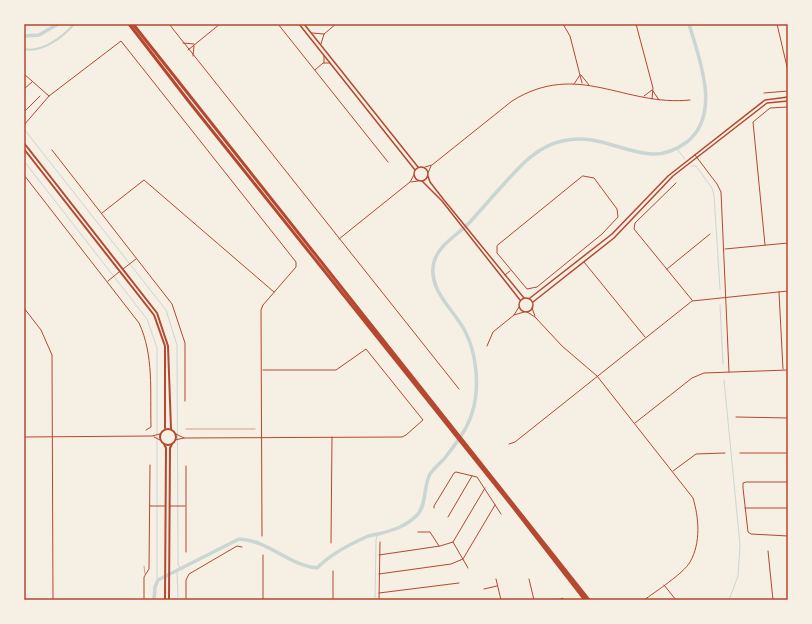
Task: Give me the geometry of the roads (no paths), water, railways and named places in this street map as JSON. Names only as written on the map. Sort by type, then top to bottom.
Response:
[{"type":"highway","points":[[129,24],[187,100],[463,441],[589,600]]},
{"type":"highway","points":[[133,24],[457,435]]},
{"type":"highway","points":[[463,441],[585,600]]},
{"type":"main road","points":[[24,143],[157,313],[168,346],[171,429]]},
{"type":"main road","points":[[24,149],[154,315],[164,346],[166,428]]},
{"type":"main road","points":[[165,600],[166,448],[158,439],[158,434],[166,428],[171,429],[177,435],[177,440],[170,448],[168,568],[169,600]]},
{"type":"main road","points":[[164,444],[172,444]]},
{"type":"street","points":[[169,24],[188,50],[460,389]]},
{"type":"street","points":[[188,50],[220,24]]},
{"type":"street","points":[[278,24],[388,162]]},
{"type":"street","points":[[299,24],[415,170]]},
{"type":"street","points":[[304,24],[418,167]]},
{"type":"street","points":[[321,45],[324,34],[336,24]]},
{"type":"street","points":[[563,24],[570,36],[582,84]]},
{"type":"street","points":[[636,24],[653,90],[660,100]]},
{"type":"street","points":[[777,24],[788,71]]},
{"type":"street","points":[[312,33],[324,34]]},
{"type":"street","points":[[24,124],[25,121],[49,96],[120,42],[296,262],[296,268],[274,292],[262,309],[262,536]]},
{"type":"street","points":[[183,43],[195,44]]},
{"type":"street","points":[[193,56],[195,44]]},
{"type":"street","points":[[324,56],[324,63]]},
{"type":"street","points":[[315,70],[324,63],[330,63]]},
{"type":"street","points":[[24,74],[49,96]]},
{"type":"street","points":[[574,84],[580,74]]},
{"type":"street","points":[[580,74],[589,85]]},
{"type":"street","points":[[24,89],[33,82]]},
{"type":"street","points":[[339,239],[410,182],[415,170],[418,167],[432,165],[512,101],[523,94],[553,86],[582,84],[652,99],[676,102],[690,100]]},
{"type":"street","points":[[642,97],[653,90]]},
{"type":"street","points":[[652,99],[653,90]]},
{"type":"street","points":[[764,93],[788,91]]},
{"type":"street","points":[[24,112],[40,96]]},
{"type":"street","points":[[520,300],[530,298],[612,234],[668,176],[765,100],[788,97]]},
{"type":"street","points":[[535,317],[532,308],[533,302],[614,238],[673,176],[768,103],[788,101]]},
{"type":"street","points":[[765,245],[753,122],[770,108],[788,107]]},
{"type":"street","points":[[52,150],[172,304],[185,343],[185,401]]},
{"type":"street","points":[[695,155],[718,184],[721,192],[727,296],[729,372]]},
{"type":"street","points":[[432,165],[428,173],[430,182],[524,298]]},
{"type":"street","points":[[425,167],[428,173]]},
{"type":"street","points":[[24,175],[108,281],[139,323],[147,342],[149,356],[150,428],[146,430]]},
{"type":"street","points":[[414,175],[418,181]]},
{"type":"street","points":[[410,182],[422,181],[428,176]]},
{"type":"street","points":[[585,176],[594,178],[617,209],[618,217],[602,234],[534,289],[526,287],[511,270],[497,253],[498,244],[585,176]]},
{"type":"street","points":[[102,213],[144,180],[274,292]]},
{"type":"street","points":[[422,181],[442,202],[520,300],[519,307],[514,315],[493,332],[486,346]]},
{"type":"street","points":[[676,182],[635,223],[634,229],[692,301]]},
{"type":"street","points":[[653,197],[656,201]]},
{"type":"street","points":[[667,269],[710,234]]},
{"type":"street","points":[[724,249],[788,243]]},
{"type":"street","points":[[579,253],[582,258]]},
{"type":"street","points":[[124,269],[136,259]]},
{"type":"street","points":[[584,262],[645,338]]},
{"type":"street","points":[[505,275],[511,270]]},
{"type":"street","points":[[108,281],[119,272]]},
{"type":"street","points":[[509,444],[515,442],[692,301],[788,290]]},
{"type":"street","points":[[779,291],[783,369]]},
{"type":"street","points":[[530,298],[533,302]]},
{"type":"street","points":[[519,307],[524,312]]},
{"type":"street","points":[[24,308],[41,330],[52,355],[53,600]]},
{"type":"street","points":[[527,312],[532,308]]},
{"type":"street","points":[[514,315],[527,312],[535,317],[562,346],[597,376],[693,498],[696,508],[698,540],[690,563],[644,600]]},
{"type":"street","points":[[177,440],[184,438],[403,437],[423,420],[366,349],[336,370],[262,370]]},
{"type":"street","points":[[635,423],[692,378],[704,373],[788,370]]},
{"type":"street","points":[[736,417],[788,418]]},
{"type":"street","points":[[24,437],[152,436],[158,434]]},
{"type":"street","points":[[177,435],[184,438]]},
{"type":"street","points":[[152,436],[158,439]]},
{"type":"street","points":[[331,543],[332,437]]},
{"type":"street","points":[[673,471],[696,454],[725,453]]},
{"type":"street","points":[[740,453],[788,453]]},
{"type":"street","points":[[144,600],[145,575],[149,569],[150,465]]},
{"type":"street","points":[[186,466],[186,552]]},
{"type":"street","points":[[434,508],[454,472],[477,477],[501,514]]},
{"type":"street","points":[[448,517],[472,476]]},
{"type":"street","points":[[788,482],[746,482],[743,483],[742,488],[747,531],[751,534],[788,536]]},
{"type":"street","points":[[379,555],[440,546],[453,542],[485,488]]},
{"type":"street","points":[[379,574],[451,564],[463,558],[495,505]]},
{"type":"street","points":[[150,506],[166,506]]},
{"type":"street","points":[[170,506],[186,506]]},
{"type":"street","points":[[745,508],[788,508]]},
{"type":"street","points":[[418,532],[430,532],[440,546]]},
{"type":"street","points":[[379,600],[380,542]]},
{"type":"street","points":[[453,542],[468,568]]},
{"type":"street","points":[[186,600],[186,580],[193,570],[238,546],[242,547]]},
{"type":"street","points":[[768,551],[773,600]]},
{"type":"street","points":[[263,555],[263,600]]},
{"type":"street","points":[[333,571],[333,600]]},
{"type":"street","points":[[496,579],[501,600]]},
{"type":"street","points":[[529,579],[534,600]]},
{"type":"street","points":[[379,594],[459,583]]},
{"type":"street","points":[[664,585],[676,600]]},
{"type":"street","points":[[484,589],[498,586]]},
{"type":"street","points":[[557,600],[563,598],[563,600]]},
{"type":"lane","points":[[186,428],[256,429]]},
{"type":"lane","points":[[144,566],[145,575]]},
{"type":"waterway","points":[[24,36],[39,35],[58,24]]},
{"type":"waterway","points":[[24,49],[38,49],[52,43],[74,24]]},
{"type":"waterway","points":[[154,600],[155,587],[158,580],[239,539],[249,540],[269,548],[287,558],[307,566],[317,568],[328,558],[346,547],[368,536],[400,527],[409,522],[418,514],[423,505],[426,484],[430,474],[444,459],[464,431],[472,413],[476,393],[475,361],[469,340],[460,323],[442,298],[434,281],[433,272],[436,256],[444,245],[470,222],[522,164],[544,148],[562,141],[587,139],[640,153],[662,154],[687,142],[698,130],[703,117],[706,101],[702,69],[689,24]]},
{"type":"waterway","points":[[24,129],[166,310],[177,345],[178,565],[182,569]]},
{"type":"waterway","points":[[677,149],[685,159]]},
{"type":"waterway","points":[[24,161],[147,319],[157,348],[157,577],[159,580]]},
{"type":"waterway","points":[[691,166],[696,166],[712,188],[714,195],[720,289]]},
{"type":"waterway","points":[[720,305],[723,364]]},
{"type":"waterway","points":[[724,380],[740,545],[738,576],[729,600]]},
{"type":"waterway","points":[[375,600],[376,540],[378,534]]},
{"type":"waterway","points":[[177,571],[178,600]]}]
